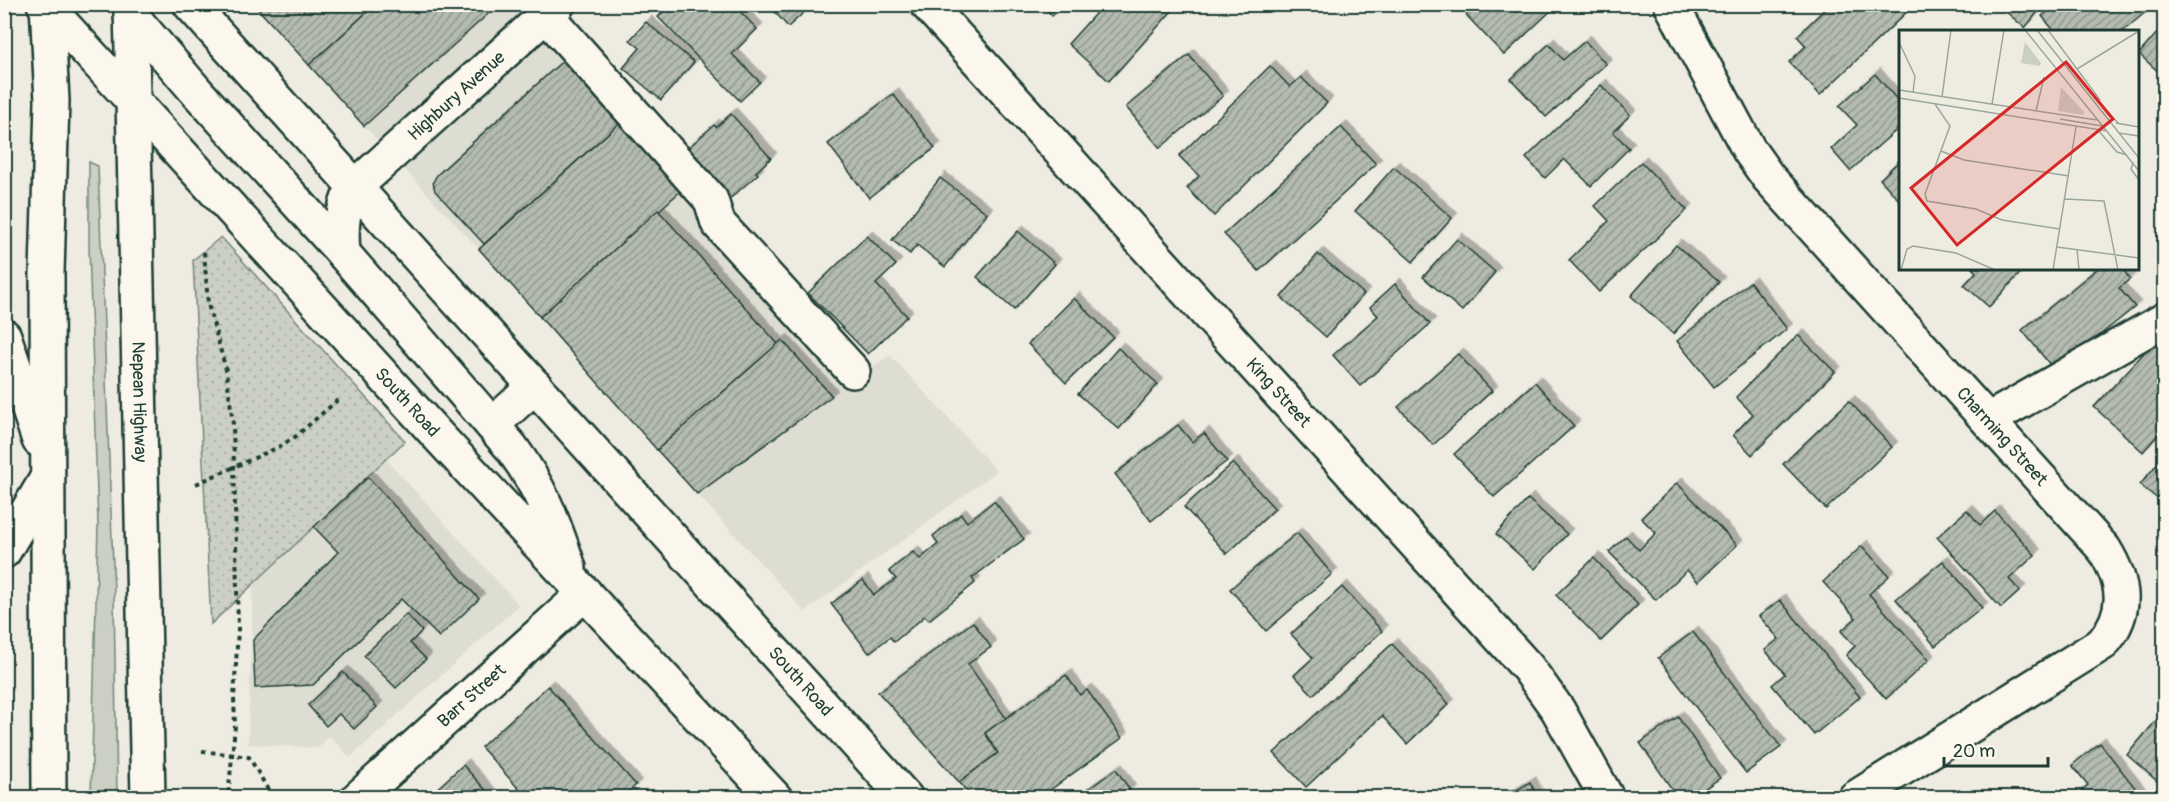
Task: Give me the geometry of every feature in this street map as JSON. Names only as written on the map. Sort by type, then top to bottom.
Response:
[{"type":"main road","name":"King Street","points":[[927,4],[1528,668],[1558,710],[1607,798]]},
{"type":"main road","name":"Charming Street","points":[[1671,4],[1749,150],[1768,177],[2104,549],[2121,583],[2122,602],[2112,632],[2093,651],[1855,798]]},
{"type":"main road","points":[[46,5],[52,109],[47,273],[49,798]]},
{"type":"main road","name":"South Road","points":[[46,5],[439,437],[775,798]]},
{"type":"main road","points":[[128,8],[196,92],[343,253],[525,466],[541,493],[579,587]]},
{"type":"main road","name":"Nepean Highway","points":[[128,8],[134,102],[148,798]]},
{"type":"main road","name":"South Road","points":[[195,8],[906,798]]},
{"type":"main road","points":[[552,8],[711,200],[718,223],[853,371]]},
{"type":"main road","name":"Highbury Avenue","points":[[356,186],[552,8]]},
{"type":"main road","points":[[343,253],[344,213],[349,196],[356,186]]},
{"type":"main road","points":[[1988,420],[2164,320]]},
{"type":"main road","points":[[4,336],[47,470],[4,551]]},
{"type":"main road","points":[[492,425],[535,386]]},
{"type":"main road","name":"Barr Street","points":[[358,798],[579,587]]},
{"type":"path","points":[[204,252],[208,304],[228,379],[235,467],[238,605],[233,754],[228,798]]},
{"type":"path","points":[[196,484],[268,452],[295,437],[340,398]]},
{"type":"path","points":[[202,751],[249,757],[273,798]]},
{"type":"shaded area","points":[[254,5],[548,5],[869,369],[890,355],[997,471],[805,612],[657,450],[479,249]]},
{"type":"shaded area","points":[[89,162],[98,166],[114,592],[117,798],[91,797],[98,525],[89,247]]},
{"type":"shaded area","points":[[221,237],[405,441],[211,624],[193,260]]},
{"type":"shaded area","points":[[387,460],[519,605],[350,758],[330,736],[318,748],[248,744],[253,585]]},
{"type":"building","points":[[263,4],[376,4],[309,65],[258,9]]},
{"type":"building","points":[[376,4],[499,4],[364,126],[309,65]]},
{"type":"building","points":[[671,4],[733,4],[757,29],[732,54],[760,82],[740,101],[658,17]]},
{"type":"building","points":[[768,4],[813,4],[788,27]]},
{"type":"building","points":[[1042,4],[1066,4],[1052,16]]},
{"type":"building","points":[[1104,4],[1178,4],[1109,81],[1068,44]]},
{"type":"building","points":[[1476,4],[1558,4],[1504,55],[1466,15]]},
{"type":"building","points":[[1778,4],[1794,4],[1784,12]]},
{"type":"building","points":[[1830,4],[1906,4],[1910,9],[1820,95],[1789,62],[1806,46],[1797,36]]},
{"type":"building","points":[[1997,4],[2044,4],[2025,28]]},
{"type":"building","points":[[2056,4],[2155,4],[2124,30],[2053,30],[2042,16]]},
{"type":"building","points":[[646,22],[694,62],[661,100],[623,68],[640,48],[630,40]]},
{"type":"building","points":[[2164,25],[2164,77],[2139,54]]},
{"type":"building","points":[[1585,41],[1606,64],[1546,117],[1511,79],[1549,44],[1563,60]]},
{"type":"building","points":[[1189,55],[1223,96],[1160,148],[1126,107]]},
{"type":"building","points":[[567,57],[623,120],[484,244],[435,191],[433,182],[437,175]]},
{"type":"building","points":[[1270,66],[1290,87],[1301,77],[1327,103],[1214,216],[1187,188],[1199,176],[1179,156]]},
{"type":"building","points":[[1875,74],[1899,102],[1899,128],[1850,171],[1831,149],[1857,125],[1839,106]]},
{"type":"building","points":[[1601,85],[1630,115],[1613,132],[1629,148],[1591,186],[1564,159],[1545,178],[1526,158]]},
{"type":"building","points":[[893,94],[935,148],[869,198],[828,144]]},
{"type":"building","points":[[731,114],[771,158],[756,172],[758,174],[724,204],[680,155],[714,125],[716,127]]},
{"type":"building","points":[[623,120],[684,188],[540,317],[479,249]]},
{"type":"building","points":[[1341,127],[1376,164],[1259,271],[1224,234]]},
{"type":"building","points":[[1899,161],[1899,200],[1880,179]]},
{"type":"building","points":[[1641,162],[1687,210],[1599,292],[1569,260],[1609,221],[1595,206]]},
{"type":"building","points":[[1394,167],[1452,218],[1413,262],[1355,211]]},
{"type":"building","points":[[940,178],[987,213],[945,267],[917,245],[910,254],[892,240]]},
{"type":"building","points":[[658,210],[778,344],[657,450],[540,317]]},
{"type":"building","points":[[1018,231],[1055,264],[1014,310],[977,277]]},
{"type":"building","points":[[867,236],[896,265],[876,284],[907,316],[868,354],[808,293]]},
{"type":"building","points":[[1457,239],[1495,272],[1462,311],[1423,277]]},
{"type":"building","points":[[1676,245],[1719,282],[1673,334],[1631,296]]},
{"type":"building","points":[[1318,254],[1364,294],[1326,337],[1281,297]]},
{"type":"building","points":[[1974,270],[2023,270],[1989,307],[1964,285],[1976,272]]},
{"type":"building","points":[[2096,270],[2123,270],[2130,279],[2119,288],[2135,307],[2055,371],[2022,330]]},
{"type":"building","points":[[1750,282],[1787,329],[1714,387],[1677,341]]},
{"type":"building","points":[[1395,284],[1430,324],[1360,386],[1333,355],[1378,316],[1370,307]]},
{"type":"building","points":[[1074,298],[1113,337],[1066,383],[1028,344]]},
{"type":"building","points":[[1798,335],[1835,372],[1752,455],[1733,435],[1753,414],[1736,397]]},
{"type":"building","points":[[782,340],[832,396],[697,494],[657,450]]},
{"type":"building","points":[[2155,341],[2164,350],[2164,428],[2143,452],[2094,407]]},
{"type":"building","points":[[1118,348],[1158,384],[1119,429],[1078,394]]},
{"type":"building","points":[[1458,354],[1492,391],[1433,445],[1398,407]]},
{"type":"building","points":[[1535,382],[1574,426],[1494,497],[1454,454]]},
{"type":"building","points":[[1849,401],[1892,447],[1826,509],[1783,464]]},
{"type":"building","points":[[1178,425],[1192,442],[1204,433],[1227,461],[1151,521],[1115,474]]},
{"type":"building","points":[[2164,455],[2164,504],[2140,485]]},
{"type":"building","points":[[1233,463],[1275,509],[1227,554],[1184,507]]},
{"type":"building","points":[[368,477],[479,599],[439,637],[401,599],[313,685],[255,688],[253,640],[338,552],[314,527]]},
{"type":"building","points":[[1677,483],[1737,545],[1698,582],[1687,570],[1656,600],[1609,552],[1626,536],[1639,550],[1656,533],[1641,518]]},
{"type":"building","points":[[1528,499],[1567,534],[1535,569],[1496,534]]},
{"type":"building","points":[[994,501],[1024,539],[972,578],[975,583],[929,620],[925,616],[894,642],[890,637],[869,653],[831,604],[863,580],[874,595],[896,579],[889,571],[913,552],[920,559],[938,544],[933,536],[961,514],[967,522]]},
{"type":"building","points":[[1967,510],[1980,525],[1995,511],[2035,555],[2009,579],[2020,591],[2001,608],[1937,537]]},
{"type":"building","points":[[1297,533],[1332,574],[1266,631],[1230,589]]},
{"type":"building","points":[[1862,546],[1889,576],[1869,594],[1929,660],[1886,699],[1846,655],[1855,646],[1841,631],[1856,618],[1823,582]]},
{"type":"building","points":[[1594,558],[1638,605],[1601,641],[1556,595]]},
{"type":"building","points":[[1943,561],[1982,608],[1935,646],[1896,599]]},
{"type":"building","points":[[1342,587],[1382,631],[1313,695],[1294,675],[1313,658],[1291,634]]},
{"type":"building","points":[[1780,600],[1860,697],[1814,735],[1772,685],[1785,674],[1765,650],[1779,639],[1759,616]]},
{"type":"building","points":[[406,614],[422,631],[410,643],[426,659],[396,688],[364,656]]},
{"type":"building","points":[[973,622],[991,647],[968,664],[1006,718],[985,733],[998,753],[959,782],[878,692]]},
{"type":"building","points":[[1693,632],[1781,747],[1746,773],[1658,658]]},
{"type":"building","points":[[1392,644],[1449,704],[1407,744],[1382,716],[1306,787],[1274,753]]},
{"type":"building","points":[[343,672],[377,707],[354,729],[339,714],[326,726],[308,705]]},
{"type":"building","points":[[1066,675],[1080,695],[1087,690],[1122,738],[1039,798],[973,798],[959,782],[998,753],[985,733]]},
{"type":"building","points":[[548,686],[636,785],[622,798],[527,798],[481,747]]},
{"type":"building","points":[[2164,711],[2164,787],[2127,755]]},
{"type":"building","points":[[1678,717],[1720,778],[1691,798],[1678,798],[1640,743]]},
{"type":"building","points":[[2100,743],[2143,798],[2073,798],[2088,785],[2072,765]]},
{"type":"building","points":[[463,765],[493,798],[427,798]]},
{"type":"building","points":[[1116,769],[1130,790],[1121,798],[1076,798]]},
{"type":"building","points":[[1530,782],[1538,798],[1504,798]]}]
